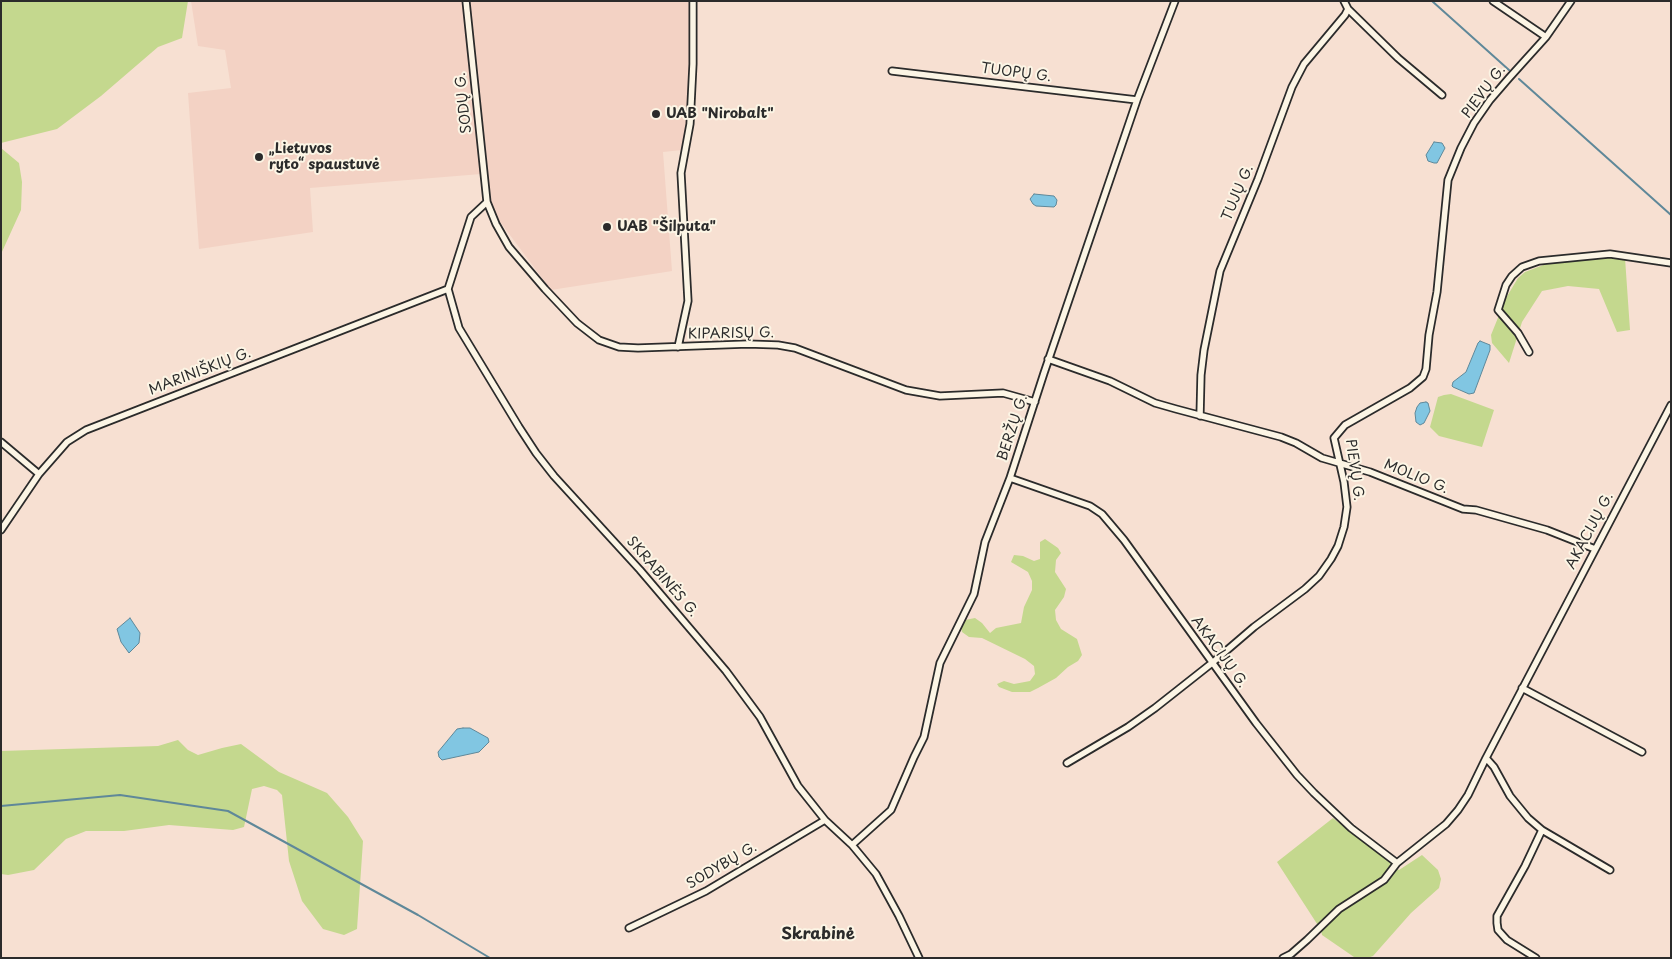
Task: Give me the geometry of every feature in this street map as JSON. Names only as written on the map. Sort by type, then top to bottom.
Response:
[{"type":"street","name":"SODŲ G.","points":[[466,1],[487,202]]},
{"type":"street","points":[[678,347],[688,301],[680,173],[690,124],[693,64],[693,1]]},
{"type":"street","name":"BERŽŲ G.","points":[[852,845],[891,810],[924,737],[940,663],[974,594],[985,542],[1010,478],[1048,359],[1137,100],[1175,1]]},
{"type":"street","points":[[1344,1],[1348,9],[1398,58],[1442,95]]},
{"type":"street","points":[[1493,1],[1546,37],[1571,1]]},
{"type":"street","name":"TUJŲ G.","points":[[1200,416],[1204,350],[1220,271],[1258,179],[1297,76],[1313,52],[1348,9]]},
{"type":"street","name":"PIEVŲ G.","points":[[1067,763],[1128,727],[1212,664],[1254,627],[1305,589],[1319,576],[1331,559],[1338,546],[1346,515],[1346,494],[1334,438],[1345,425],[1410,388],[1423,377],[1437,292],[1448,180],[1474,123],[1490,100],[1546,37]]},
{"type":"street","name":"TUOPŲ G.","points":[[892,71],[1137,100]]},
{"type":"street","points":[[448,289],[471,218],[487,202]]},
{"type":"street","name":"KIPARISŲ G.","points":[[487,202],[509,248],[577,323],[599,340],[619,347],[778,345],[795,348],[906,390],[940,396],[1003,393],[1035,402]]},
{"type":"street","points":[[1529,352],[1518,333],[1498,310],[1506,285],[1522,267],[1539,261],[1610,254],[1671,263]]},
{"type":"street","name":"MARINIŠKIŲ G.","points":[[1,530],[39,474],[68,442],[86,430],[448,289]]},
{"type":"street","name":"SKRABINĖS G.","points":[[448,289],[459,328],[536,453],[554,476],[640,570],[726,671],[760,717],[798,786],[825,820],[852,845],[876,874],[919,958]]},
{"type":"street","name":"MOLIO G.","points":[[1048,359],[1110,381],[1155,403],[1281,437],[1322,458],[1370,472],[1463,510],[1476,510],[1547,530],[1595,549]]},
{"type":"street","name":"AKACIJŲ G.","points":[[1284,958],[1307,940],[1339,909],[1384,880],[1397,863],[1446,824],[1458,810],[1468,795],[1522,688],[1671,405]]},
{"type":"street","points":[[1,442],[39,474]]},
{"type":"street","name":"AKACIJŲ G.","points":[[1010,478],[1090,506],[1102,514],[1124,540],[1256,723],[1314,793],[1351,828],[1397,863]]},
{"type":"street","points":[[1522,688],[1642,752]]},
{"type":"street","points":[[1486,758],[1494,767],[1510,796],[1528,818],[1542,830],[1610,870]]},
{"type":"street","name":"SODYBŲ G.","points":[[629,928],[706,891],[825,820]]},
{"type":"street","points":[[1536,958],[1506,940],[1498,930],[1497,916],[1526,866],[1542,830]]},
{"type":"shaded area","points":[[191,1],[462,1],[481,174],[310,188],[313,232],[199,249],[188,93],[231,88],[225,50],[198,46]]},
{"type":"shaded area","points":[[470,1],[690,1],[691,64],[687,123],[682,150],[663,152],[672,271],[551,290],[492,211]]},
{"type":"green space","points":[[1,1],[188,1],[182,38],[158,47],[101,96],[57,129],[1,143]]},
{"type":"green space","points":[[1,148],[19,163],[22,182],[21,210],[1,254]]},
{"type":"green space","points":[[1612,257],[1625,258],[1630,330],[1617,332],[1599,289],[1568,286],[1542,291],[1522,322],[1509,363],[1492,343],[1491,335],[1506,298],[1518,278],[1525,272],[1546,264]]},
{"type":"green space","points":[[1451,394],[1494,410],[1482,447],[1439,436],[1430,427],[1438,397]]},
{"type":"green space","points":[[1045,539],[1058,548],[1061,553],[1056,560],[1055,572],[1066,589],[1064,597],[1055,610],[1056,620],[1061,629],[1077,639],[1082,655],[1078,661],[1056,678],[1038,688],[1030,692],[1012,692],[999,687],[997,684],[1004,681],[1014,684],[1030,681],[1035,674],[1034,666],[1025,659],[982,638],[969,637],[962,632],[961,626],[965,620],[975,618],[990,633],[996,628],[1021,623],[1024,607],[1032,590],[1032,581],[1028,572],[1011,562],[1014,555],[1023,556],[1034,561],[1040,559],[1040,542]]},
{"type":"green space","points":[[178,740],[188,750],[198,755],[241,744],[279,772],[327,793],[348,817],[363,841],[357,929],[344,935],[323,929],[302,901],[289,861],[282,795],[277,790],[264,786],[252,789],[244,827],[233,830],[169,825],[124,831],[86,831],[66,839],[34,870],[8,875],[1,874],[1,751],[158,746]]},
{"type":"green space","points":[[1333,818],[1399,870],[1422,855],[1438,870],[1441,879],[1439,888],[1411,913],[1373,956],[1367,958],[1354,957],[1322,935],[1321,930],[1277,862]]},
{"type":"water","points":[[1434,142],[1442,143],[1445,148],[1437,163],[1428,161],[1426,155]]},
{"type":"water","points":[[1034,194],[1054,196],[1057,200],[1056,205],[1054,207],[1036,206],[1030,199]]},
{"type":"water","points":[[1480,341],[1490,345],[1490,350],[1474,393],[1469,394],[1452,386],[1453,382],[1466,372]]},
{"type":"water","points":[[1426,402],[1430,411],[1424,423],[1420,425],[1416,422],[1415,413],[1420,403]]},
{"type":"water","points":[[130,618],[140,633],[139,643],[129,653],[121,642],[117,629]]},
{"type":"water","points":[[470,728],[488,738],[489,742],[479,752],[442,760],[438,752],[457,729]]},
{"type":"waterway","points":[[1432,1],[1509,70]]},
{"type":"waterway","points":[[1519,79],[1671,215]]},
{"type":"waterway","points":[[1,806],[120,795],[228,811],[418,915],[490,958]]},
{"type":"place","name":"UAB \"Nirobalt\"","points":[[656,114]]},
{"type":"place","name":"„Lietuvos ryto“ spaustuvė","points":[[259,157]]},
{"type":"place","name":"UAB \"Šilputa\"","points":[[607,227]]},
{"type":"district","name":"Skrabinė","points":[[818,935]]}]
